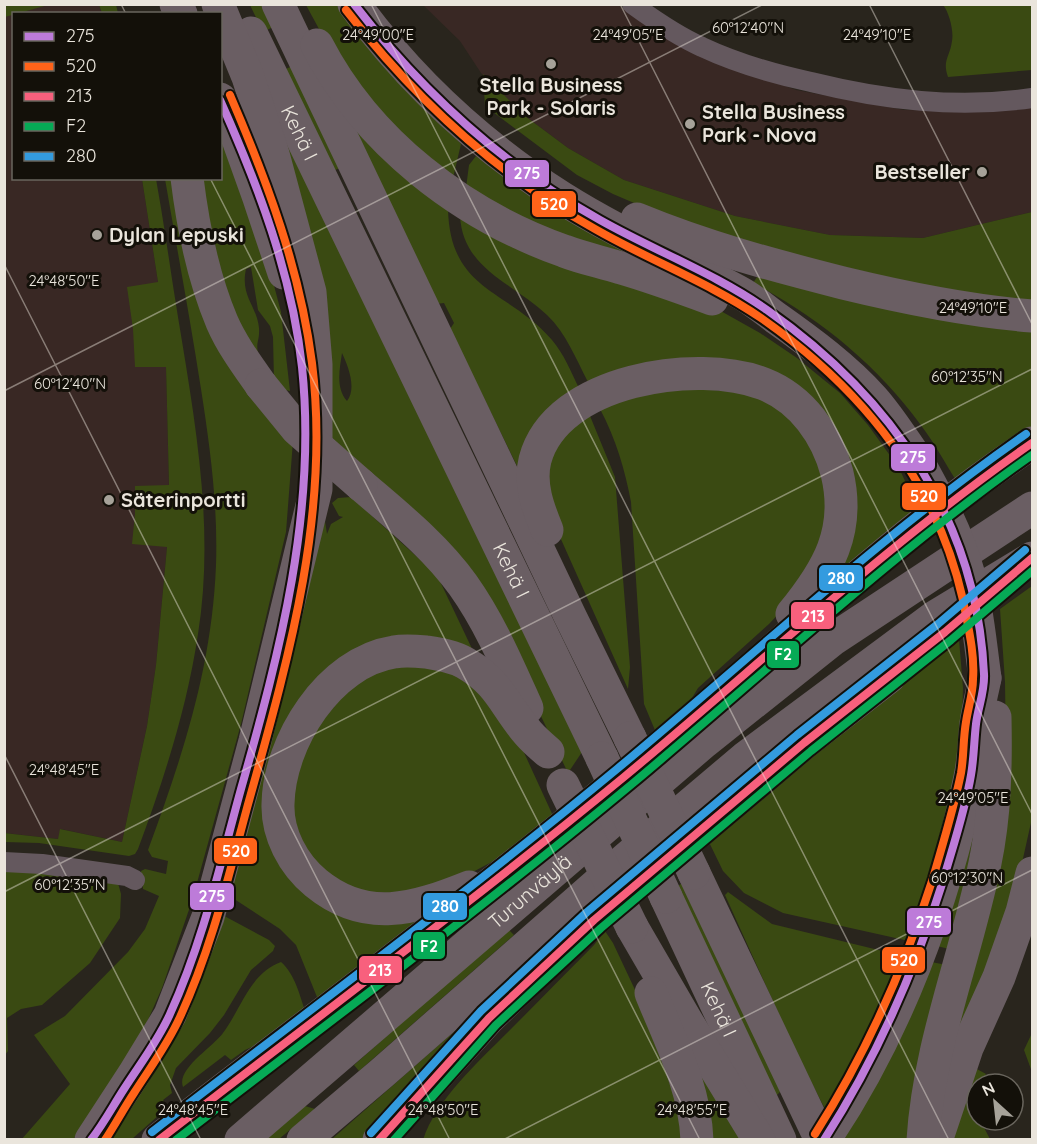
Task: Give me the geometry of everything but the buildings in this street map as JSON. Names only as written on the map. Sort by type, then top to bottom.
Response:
[{"type":"highway","name":"Kehä I","points":[[237,4],[602,758],[666,897],[759,1124],[780,1140]]},
{"type":"highway","name":"Kehä I","points":[[278,4],[822,1140]]},
{"type":"highway","points":[[296,4],[335,76],[369,120],[406,158],[438,186],[480,213],[564,252],[675,285],[732,307],[782,322]]},
{"type":"highway","points":[[354,4],[382,42],[409,72],[488,146],[564,199],[645,245],[740,293],[811,343],[854,380],[873,400],[916,458],[954,532],[968,571],[985,678],[995,717],[995,768],[992,817],[985,862],[934,1059],[926,1101],[923,1140]]},
{"type":"highway","points":[[91,1140],[170,1015],[208,917],[255,741],[316,489],[316,364],[310,292],[273,154],[248,77],[222,14]]},
{"type":"highway","points":[[222,103],[235,131],[281,260],[303,367],[306,422],[305,490],[290,592]]},
{"type":"highway","points":[[187,180],[204,267],[222,322],[236,349],[261,385],[297,429],[408,525],[441,557],[462,584],[490,629],[633,931],[759,1124]]},
{"type":"highway","points":[[564,199],[611,208],[679,237],[787,269],[949,305],[997,313],[1032,315]]},
{"type":"highway","points":[[570,616],[561,565],[536,498],[533,478],[535,461],[549,432],[571,410],[613,388],[639,380],[669,374],[704,372],[738,376],[766,385],[787,397],[807,415],[822,435],[833,459],[842,512],[837,540],[825,569],[780,628],[763,656]]},
{"type":"highway","points":[[158,1140],[504,873],[688,723],[867,568],[960,494],[1032,443]]},
{"type":"highway","name":"Turunväylä","points":[[241,1140],[704,742],[832,640],[1032,508]]},
{"type":"highway","points":[[379,1140],[489,1018],[594,920],[804,743],[945,632],[1032,559]]},
{"type":"highway","name":"Turunväylä","points":[[303,1140],[745,758],[936,616],[1032,559]]},
{"type":"highway","points":[[504,873],[432,902],[387,909],[366,908],[346,903],[326,891],[303,872],[290,852],[281,827],[277,806],[280,783],[292,741],[326,692],[347,673],[371,659],[394,652],[416,651],[441,654],[463,662],[487,678],[528,732],[548,752]]},
{"type":"highway","points":[[822,1140],[860,1081],[888,1024],[912,970],[938,899],[971,774],[977,719],[985,678]]},
{"type":"highway","points":[[937,1140],[967,1048],[1003,966],[1022,912],[1032,873]]},
{"type":"highway","points":[[633,931],[640,965],[687,1084],[694,1109],[697,1140]]},
{"type":"highway","points":[[413,1140],[446,1065]]},
{"type":"street","points":[[632,4],[700,46],[720,55],[778,74],[838,89],[903,100],[941,102],[1009,102],[1032,98]]},
{"type":"street","points":[[4,862],[95,871],[127,876],[135,880]]},
{"type":"shaded area","points":[[48,4],[99,5],[102,12],[22,12]]},
{"type":"shaded area","points":[[423,5],[618,5],[668,38],[729,65],[796,90],[904,110],[977,111],[1032,105],[1032,212],[923,238],[830,235],[735,216],[624,180],[568,148],[525,116],[481,73],[460,41]]},
{"type":"shaded area","points":[[12,14],[12,180],[142,180],[158,282],[166,366],[169,485],[167,547],[156,665],[147,726],[122,842],[61,829],[58,839],[5,833],[4,17]]},
{"type":"green space","points":[[5,4],[48,4],[23,12],[12,12],[12,15],[5,17]]},
{"type":"green space","points":[[99,5],[116,5],[118,12],[102,12]]},
{"type":"green space","points":[[250,5],[262,5],[273,27],[263,32]]},
{"type":"green space","points":[[306,5],[338,5],[461,144],[453,178],[406,145],[325,40]]},
{"type":"green space","points":[[943,5],[1032,5],[1032,70],[948,77],[946,62],[952,32],[949,17]]},
{"type":"green space","points":[[292,66],[340,168],[330,172],[282,71]]},
{"type":"green space","points":[[483,74],[525,116],[568,148],[624,180],[735,216],[830,235],[923,238],[1032,212],[1032,302],[945,291],[794,255],[674,220],[613,194],[577,175],[485,106]]},
{"type":"green space","points":[[274,116],[582,752],[568,773],[510,651],[326,438]],"holes":[[[342,353],[349,370],[351,384],[347,401],[340,384]]]},
{"type":"green space","points":[[350,123],[448,209],[451,236],[459,257],[470,273],[484,287],[535,323],[556,345],[570,369],[579,388],[519,470],[450,329],[454,323],[444,303],[436,304]]},
{"type":"green space","points":[[222,138],[272,278],[281,312],[290,391],[281,389],[274,381],[273,337],[270,326],[258,310],[251,267],[246,269],[245,287],[258,320],[257,350],[260,360],[230,321],[196,180],[222,180]]},
{"type":"green space","points":[[476,156],[628,253],[558,235],[466,188],[469,165]]},
{"type":"green space","points":[[142,180],[156,180],[191,396],[204,515],[203,594],[193,662],[181,716],[166,770],[135,854],[129,856],[39,843],[5,842],[4,833],[58,839],[60,829],[122,842],[147,726],[156,665],[167,547],[132,544],[135,486],[169,485],[166,367],[135,367],[127,287],[158,282]]},
{"type":"green space","points":[[165,180],[177,180],[180,204],[293,441],[286,532],[241,724],[192,901],[162,988],[140,1038],[80,1132],[73,1139],[21,1140],[70,1084],[34,1035],[65,1016],[128,952],[145,929],[159,896],[143,889],[141,871],[145,869],[166,874],[168,861],[152,857],[148,850],[173,780],[194,710],[209,639],[216,565],[213,476],[197,362]]},
{"type":"green space","points":[[460,216],[719,310],[760,333],[797,358],[840,393],[868,425],[899,468],[919,511],[831,580],[847,543],[806,396],[588,382],[554,322],[480,263],[470,250],[463,234]]},
{"type":"green space","points":[[761,271],[1032,325],[1032,428],[957,482],[925,431],[884,381],[823,327],[753,283]]},
{"type":"green space","points":[[662,383],[757,391],[800,419],[835,506],[804,587],[769,624],[698,688],[689,703],[657,735],[644,704],[631,502],[619,455],[600,409]]},
{"type":"green space","points":[[588,411],[615,477],[630,667],[628,689],[547,508],[541,474],[574,420]]},
{"type":"green space","points":[[351,497],[437,575],[475,655],[403,640],[279,745],[299,882],[435,910],[319,1002],[296,945],[280,929],[222,891],[325,521],[327,534],[331,524],[343,517],[339,516],[332,503],[338,498]]},
{"type":"green space","points":[[1032,586],[1032,818],[1020,872],[1002,931],[945,1074],[1006,757],[1005,682],[1000,609]]},
{"type":"green space","points":[[959,639],[963,688],[962,723],[949,815],[909,941],[783,913],[744,893],[723,871],[706,836],[832,734]]},
{"type":"green space","points":[[426,661],[473,682],[521,746],[554,818],[503,856],[469,874],[407,894],[350,891],[308,862],[289,805],[300,747],[364,671]]},
{"type":"green space","points":[[977,816],[953,950],[937,946]]},
{"type":"green space","points":[[5,864],[118,883],[121,894],[120,918],[90,963],[42,1005],[21,1009],[7,1018],[8,1051],[5,1055]]},
{"type":"green space","points":[[682,883],[782,1090],[775,1097],[677,887]]},
{"type":"green space","points":[[728,892],[772,924],[903,956],[883,1006],[827,1113],[794,1048],[725,895]]},
{"type":"green space","points":[[215,911],[269,940],[275,946],[273,951],[251,970],[224,1015],[176,1068],[170,1085],[172,1093],[163,1100],[168,1107],[132,1139],[104,1140]]},
{"type":"green space","points":[[508,929],[514,935],[359,1071],[354,1065]]},
{"type":"green space","points":[[605,931],[613,943],[653,1028],[690,1139],[423,1140],[437,1111],[460,1082]]},
{"type":"green space","points":[[281,962],[293,979],[306,1014],[231,1060],[225,1055],[183,1087],[182,1080],[185,1073],[223,1033],[261,974]]},
{"type":"green space","points":[[931,962],[947,965],[913,1139],[843,1140]]},
{"type":"green space","points":[[518,975],[363,1139],[331,1140]]},
{"type":"green space","points":[[1032,1033],[1032,1072],[1024,1050]]},
{"type":"green space","points":[[682,1038],[746,1139],[708,1139]]},
{"type":"green space","points":[[965,1093],[965,1132],[986,1132],[990,1139],[946,1140]]},
{"type":"green space","points":[[305,1106],[315,1109],[279,1139],[263,1140]]},
{"type":"transit line","name":"275","points":[[354,4],[407,67],[436,97],[466,125],[530,176],[600,220],[727,285],[767,310],[812,344],[852,382],[888,423],[919,466],[945,514],[965,564],[978,617],[984,674],[968,788],[943,881],[906,982],[877,1047],[824,1140]]},
{"type":"transit line","name":"520","points":[[346,10],[372,43],[429,104],[491,159],[524,184],[595,229],[741,305],[797,345],[862,406],[914,476],[934,515],[951,556],[963,600],[972,650],[973,685],[965,728],[961,773],[933,878],[910,945],[867,1042],[815,1134]]},
{"type":"transit line","name":"520","points":[[105,1140],[175,1027],[210,940],[277,699],[302,588],[310,532],[315,476],[316,420],[307,328],[291,260],[280,226],[257,160],[230,95]]},
{"type":"transit line","name":"275","points":[[91,1140],[160,1034],[192,959],[218,875],[269,686],[292,581],[300,528],[305,421],[302,367],[297,332],[272,230],[222,105]]},
{"type":"transit line","name":"280","points":[[152,1132],[502,862],[617,769],[920,513],[1026,434]]},
{"type":"transit line","name":"213","points":[[159,1140],[567,824],[926,522],[1032,443]]},
{"type":"transit line","name":"F2","points":[[176,1140],[520,875],[682,742],[879,573],[1032,455]]},
{"type":"transit line","name":"280","points":[[371,1133],[481,1011],[587,912],[797,735],[938,624],[1025,550]]},
{"type":"transit line","name":"213","points":[[379,1140],[489,1018],[594,920],[804,743],[945,632],[1032,558]]},
{"type":"transit line","name":"F2","points":[[394,1140],[496,1025],[601,928],[811,751],[951,640],[1032,571]]},
{"type":"place","name":"Stella Business Park - Solaris","points":[[551,64]]},
{"type":"place","name":"Stella Business Park - Nova","points":[[690,124]]},
{"type":"place","name":"Bestseller","points":[[982,172]]},
{"type":"place","name":"Dylan Lepuski","points":[[97,235]]},
{"type":"place","name":"Säterinportti","points":[[109,500]]}]
